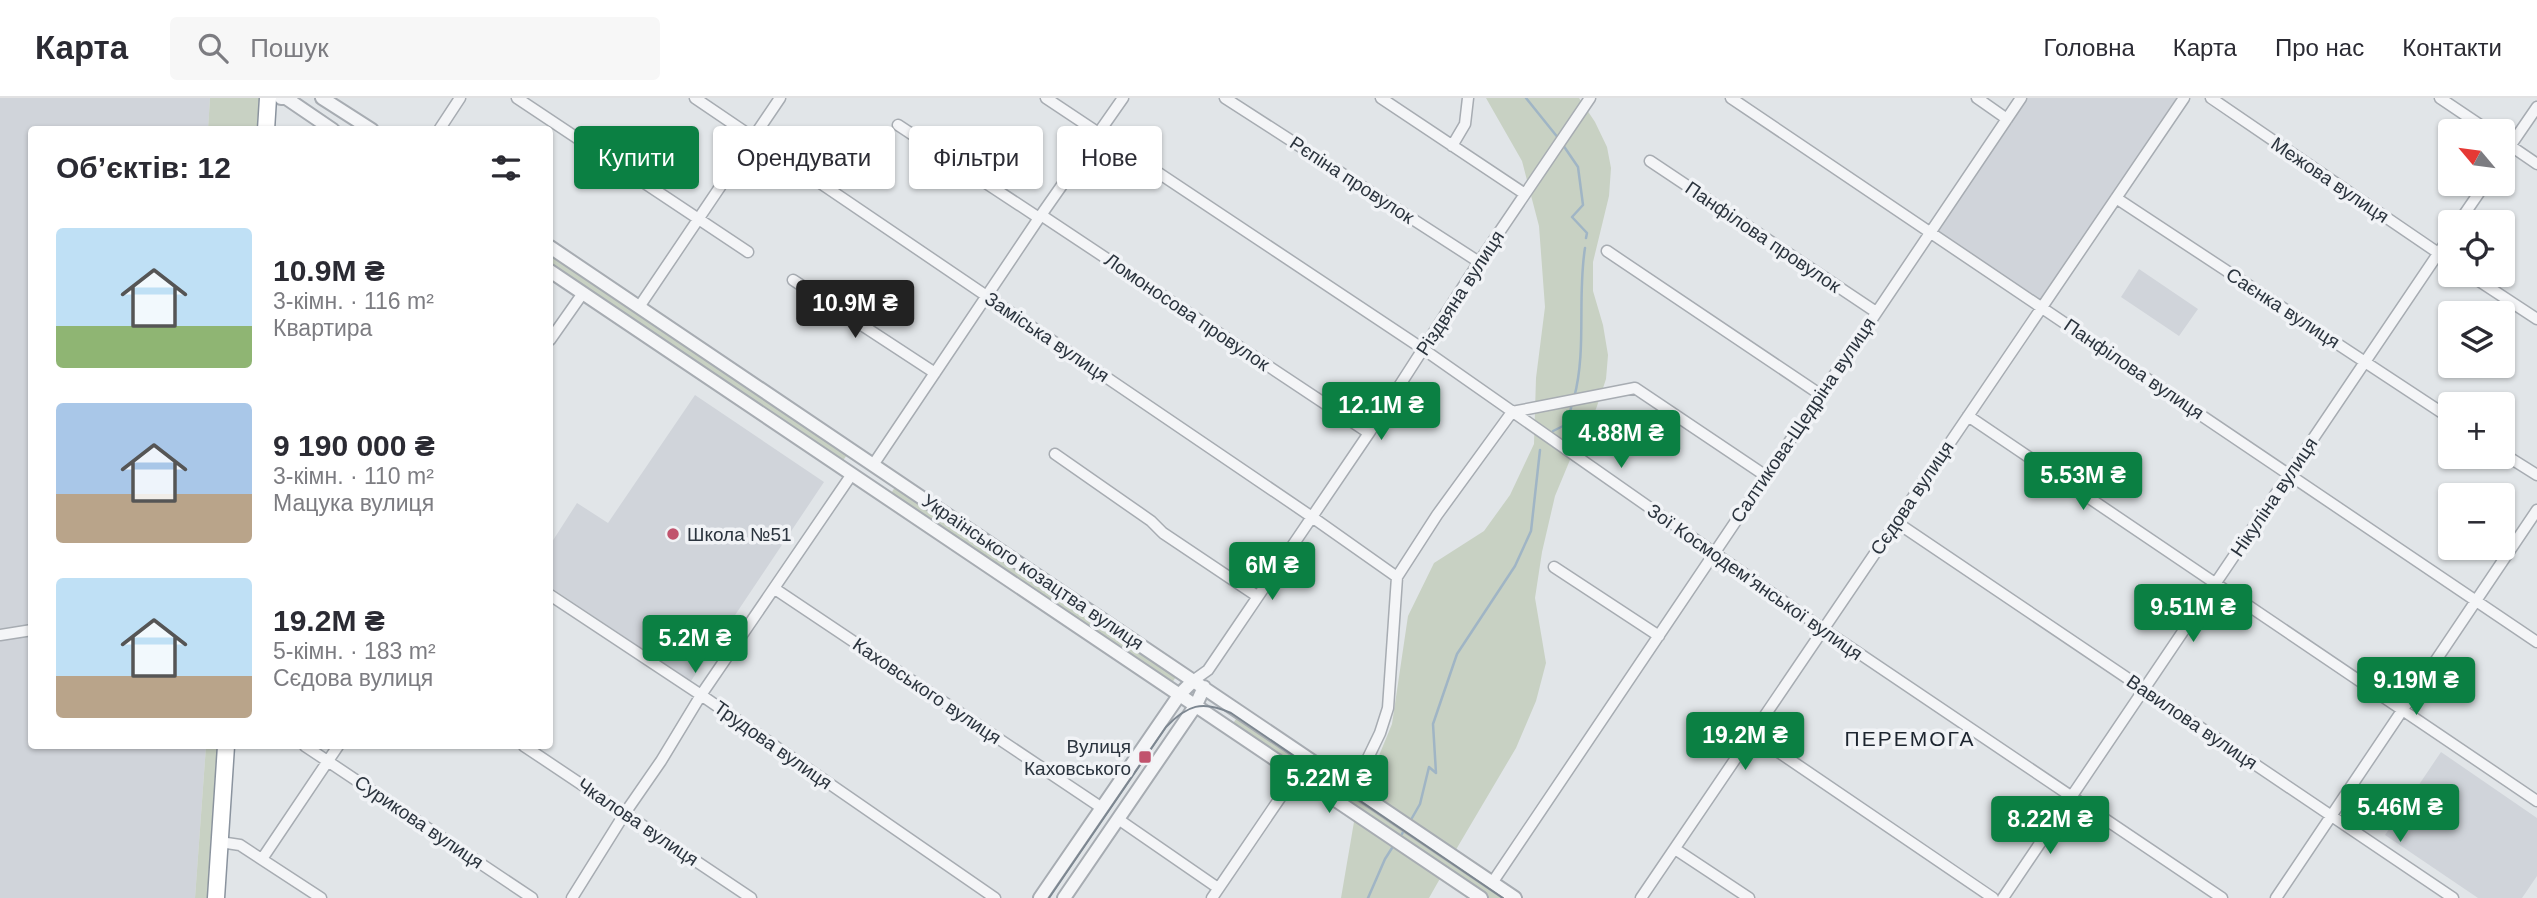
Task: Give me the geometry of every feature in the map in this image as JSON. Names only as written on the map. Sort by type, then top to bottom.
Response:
[{"type":"highway","points":[[266,126],[268,98]]},
{"type":"highway","points":[[216,898],[226,749]]},
{"type":"street","points":[[281,98],[327,126]]},
{"type":"street","points":[[322,98],[366,126]]},
{"type":"street","points":[[442,126],[460,98]]},
{"type":"street","points":[[517,98],[748,251]]},
{"type":"street","name":"Заміська вулиця","points":[[695,98],[737,126]]},
{"type":"street","points":[[761,126],[780,98]]},
{"type":"street","name":"Зої Космодем’янської вулиця","points":[[1046,98],[1088,126]]},
{"type":"street","points":[[1103,126],[1123,98]]},
{"type":"street","name":"Рєпіна провулок","points":[[1225,98],[1479,262]]},
{"type":"street","points":[[1381,98],[1525,194]]},
{"type":"street","points":[[1452,146],[1465,124],[1468,98]]},
{"type":"street","name":"Різдвяна вулиця","points":[[1064,898],[1196,705],[1199,683],[1590,98]]},
{"type":"street","name":"Панфілова вулиця","points":[[1731,98],[2537,642]]},
{"type":"street","points":[[1977,98],[2007,119]]},
{"type":"street","name":"Салтикова-Щедріна вулиця","points":[[1492,883],[2021,98]]},
{"type":"street","name":"Сєдова вулиця","points":[[1641,898],[2184,98]]},
{"type":"street","name":"Межова вулиця","points":[[2211,98],[2438,254]]},
{"type":"street","points":[[2440,98],[2471,119]]},
{"type":"street","points":[[2515,133],[2537,107]]},
{"type":"street","name":"Ломоносова провулок","points":[[898,125],[1368,433]]},
{"type":"street","points":[[2515,149],[2537,164]]},
{"type":"street","name":"Панфілова провулок","points":[[1650,161],[1876,312]]},
{"type":"street","name":"Зої Космодем’янської вулиця","points":[[1162,176],[1423,349],[1823,629],[2222,898]]},
{"type":"street","points":[[639,307],[718,189]]},
{"type":"street","name":"Заміська вулиця","points":[[830,189],[1312,517],[1397,578]]},
{"type":"street","points":[[572,898],[701,695],[868,461],[935,373],[1059,189]]},
{"type":"street","name":"Саєнка вулиця","points":[[2116,198],[2438,410]]},
{"type":"street","name":"Українського козацтва вулиця","points":[[553,249],[1515,898]]},
{"type":"street","points":[[1607,251],[1821,395]]},
{"type":"street","name":"Нікуліна вулиця","points":[[2003,898],[2438,254]]},
{"type":"street","name":"Українського козацтва вулиця","points":[[553,273],[1480,898]]},
{"type":"street","points":[[793,280],[935,373]]},
{"type":"street","points":[[2488,287],[2537,319]]},
{"type":"street","points":[[553,336],[583,293]]},
{"type":"street","points":[[1353,789],[1380,733],[1388,708],[1397,578],[1437,515],[1511,412],[1635,388],[1766,476]]},
{"type":"street","points":[[1968,416],[2537,800]]},
{"type":"street","points":[[1055,454],[1151,521],[1163,533],[1257,596]]},
{"type":"street","points":[[2515,461],[2537,475]]},
{"type":"street","points":[[2276,898],[2537,510]]},
{"type":"street","name":"Вавилова вулиця","points":[[1896,522],[2453,898]]},
{"type":"street","points":[[1554,567],[1659,636]]},
{"type":"street","name":"Каховського вулиця","points":[[775,589],[1218,888]]},
{"type":"street","name":"Трудова вулиця","points":[[553,597],[701,695],[995,898]]},
{"type":"street","points":[[0,635],[28,631]]},
{"type":"street","points":[[1041,898],[1180,694],[1199,683]]},
{"type":"street","points":[[1752,734],[1993,898]]},
{"type":"street","name":"Сурикова вулиця","points":[[311,749],[532,898]]},
{"type":"street","points":[[262,859],[336,749]]},
{"type":"street","name":"Чкалова вулиця","points":[[529,749],[751,898]]},
{"type":"street","points":[[1212,898],[1297,773]]},
{"type":"street","points":[[220,842],[240,845],[321,898]]},
{"type":"street","points":[[1675,849],[1749,898]]},
{"type":"shaded area","points":[[0,98],[210,98],[208,126],[28,126],[28,749],[206,749],[195,898],[0,898]]},
{"type":"shaded area","points":[[2026,98],[2179,98],[2042,302],[1935,230]]},
{"type":"shaded area","points":[[2139,269],[2198,309],[2179,336],[2121,297]]},
{"type":"shaded area","name":"Школа №51","points":[[695,395],[824,482],[691,681],[553,589],[553,540],[577,503],[608,523]]},
{"type":"shaded area","points":[[2441,752],[2537,818],[2537,876],[2522,898],[2478,898],[2385,835]]},
{"type":"green space","points":[[210,98],[259,98],[257,126],[208,126]]},
{"type":"green space","points":[[1486,98],[1579,98],[1607,147],[1611,168],[1609,196],[1593,262],[1593,291],[1608,355],[1606,379],[1596,409],[1577,443],[1555,496],[1542,552],[1535,598],[1546,663],[1536,701],[1516,748],[1454,853],[1364,792],[1392,724],[1408,616],[1434,563],[1484,531],[1510,495],[1534,444],[1536,378],[1545,307],[1539,226],[1522,161]]},
{"type":"green space","points":[[553,253],[849,452],[842,462],[553,267]]},
{"type":"green space","points":[[897,484],[1179,673],[1171,684],[890,495]]},
{"type":"green space","points":[[695,618],[712,630],[691,662],[674,650]]},
{"type":"green space","points":[[1239,715],[1509,898],[1485,898],[1231,726]]},
{"type":"green space","points":[[206,749],[217,749],[207,898],[195,898]]},
{"type":"green space","points":[[1355,816],[1442,875],[1429,898],[1341,898]]},
{"type":"waterway","points":[[1526,98],[1559,139]]},
{"type":"waterway","points":[[1563,145],[1578,167],[1583,205],[1572,217],[1587,233],[1586,238]]},
{"type":"waterway","points":[[1574,398],[1580,361],[1585,248]]},
{"type":"waterway","points":[[1553,431],[1567,424],[1572,404]]},
{"type":"waterway","points":[[1412,818],[1420,804],[1429,767],[1436,773],[1433,724],[1457,654],[1515,566],[1531,531],[1540,450]]},
{"type":"waterway","points":[[1368,898],[1392,848]]},
{"type":"tram line","points":[[1049,898],[1166,727],[1188,709],[1203,706],[1231,713],[1503,898]]},
{"type":"place","name":"Школа №51","points":[[673,534]]},
{"type":"place","name":"Вулиця Каховського","points":[[1145,757]]},
{"type":"district","name":"ПЕРЕМОГА","points":[[1910,738]]}]
